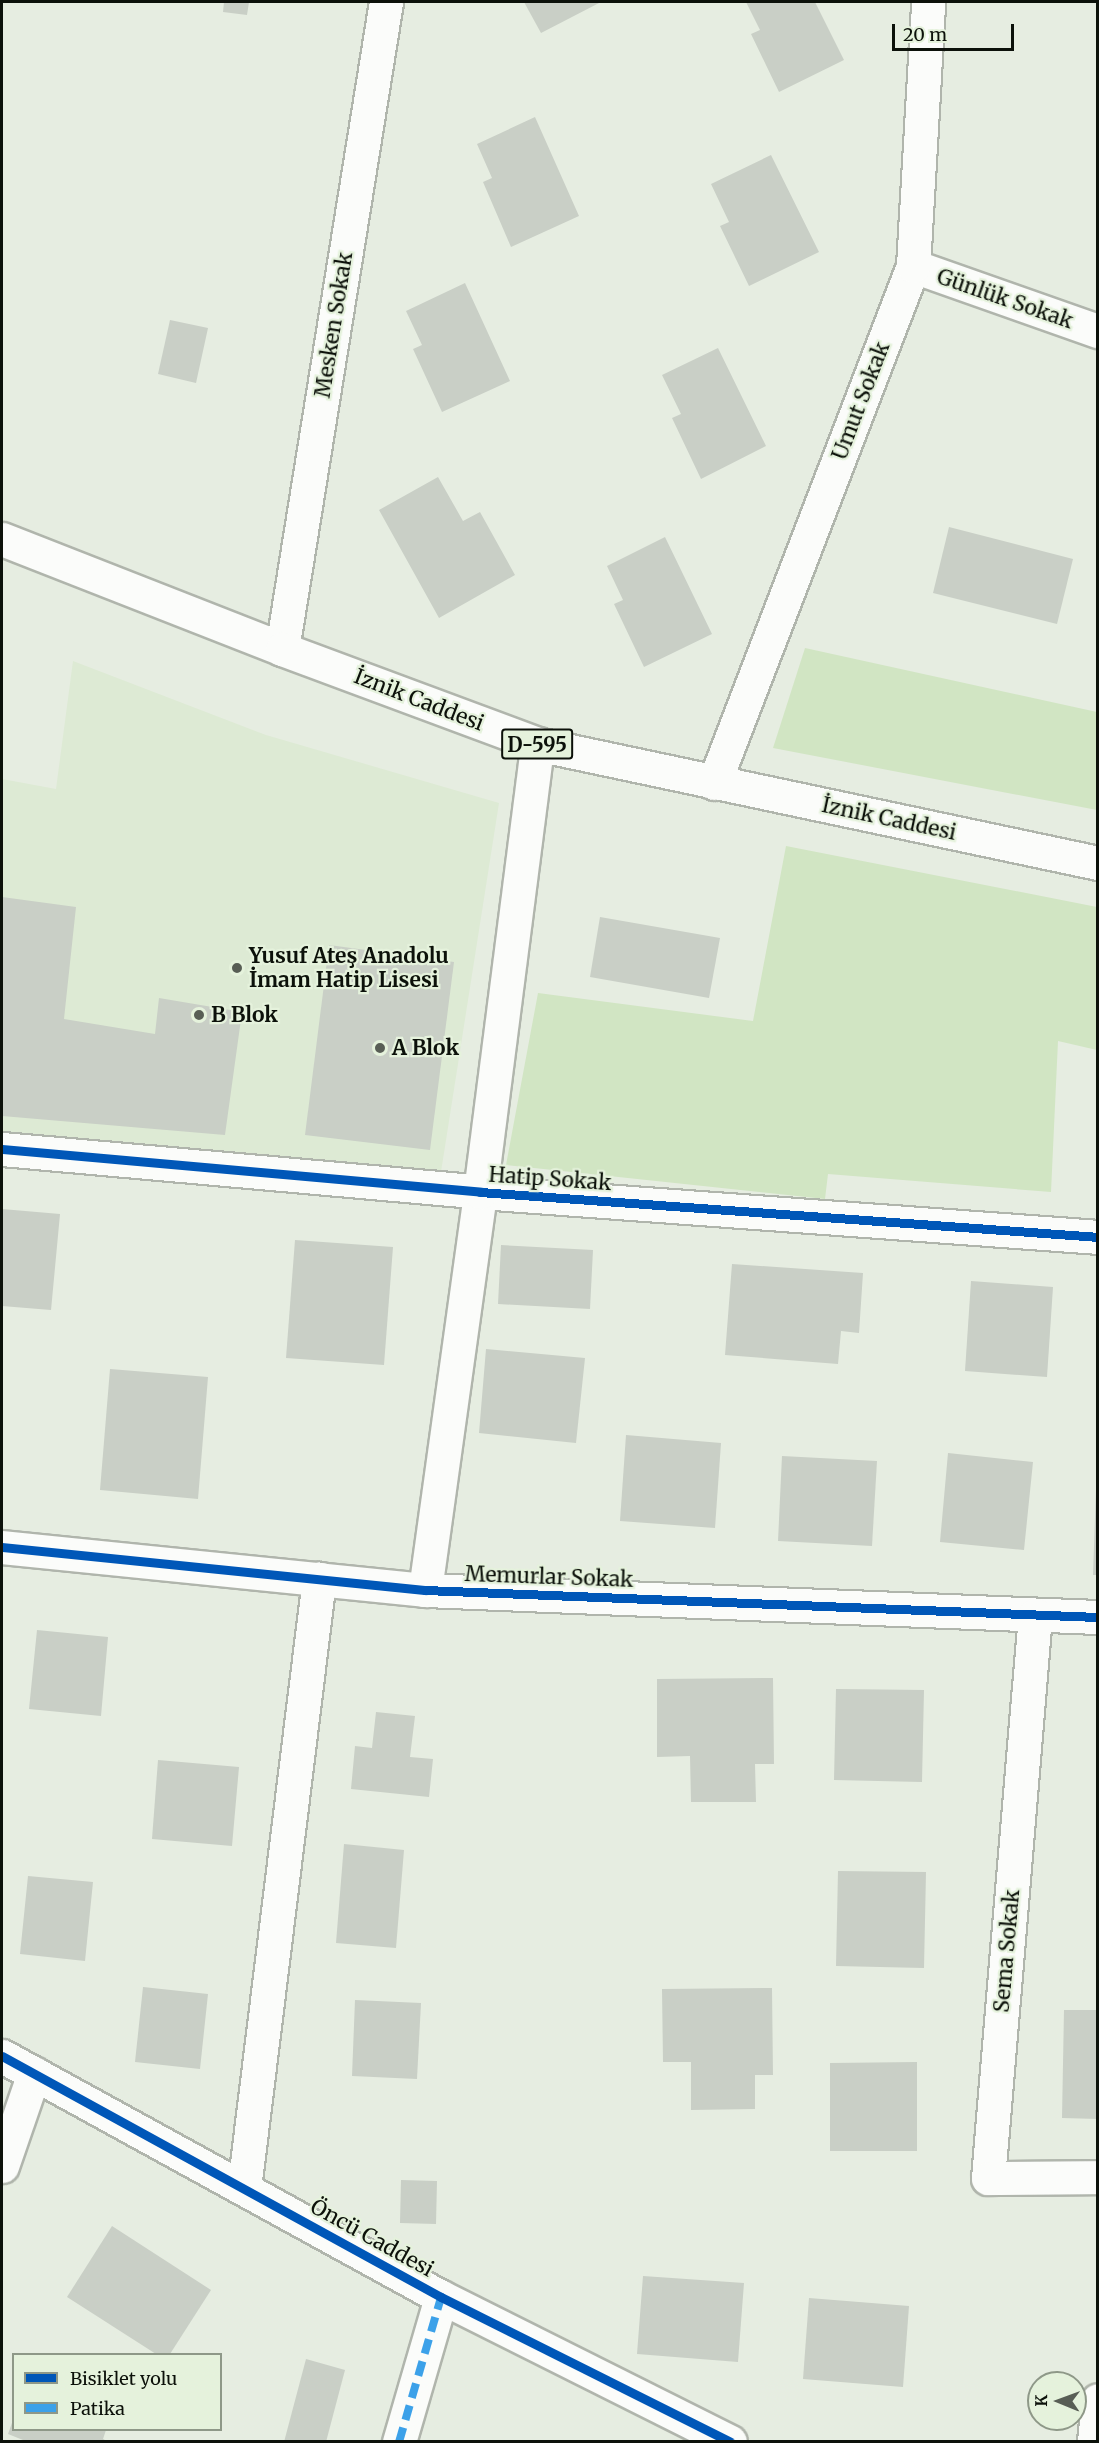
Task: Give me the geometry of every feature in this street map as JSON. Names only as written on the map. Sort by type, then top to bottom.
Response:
[{"type":"street","name":"Mesken Sokak","points":[[282,649],[386,2]]},
{"type":"street","name":"Umut Sokak","points":[[714,783],[913,266],[928,2]]},
{"type":"street","name":"Günlük Sokak","points":[[913,266],[1098,332]]},
{"type":"street","name":"İznik Caddesi","points":[[2,539],[282,649],[537,744],[1098,863]]},
{"type":"street","points":[[425,1590],[480,1192],[537,744]]},
{"type":"street","name":"Hatip Sokak","points":[[2,1149],[480,1192],[1098,1237]]},
{"type":"street","name":"Memurlar Sokak","points":[[2,1547],[425,1590],[1098,1617]]},
{"type":"street","points":[[244,2188],[319,1579]]},
{"type":"street","name":"Sema Sokak","points":[[1035,1615],[988,2178],[1098,2177]]},
{"type":"street","name":"Öncü Caddesi","points":[[2,2056],[441,2297],[717,2438]]},
{"type":"street","points":[[2,2166],[34,2073]]},
{"type":"street","points":[[399,2442],[441,2297]]},
{"type":"street","points":[[1094,2442],[1098,2400]]},
{"type":"shaded area","points":[[805,648],[1097,712],[1097,810],[773,748]]},
{"type":"shaded area","name":"Yusuf Ateş Anadolu İmam Hatip Lisesi","points":[[73,661],[266,735],[499,803],[441,1172],[2,1133],[2,779],[56,789]]},
{"type":"shaded area","points":[[786,846],[1097,907],[1097,1050],[1058,1041],[1051,1192],[828,1174],[825,1199],[506,1165],[538,993],[753,1021]]},
{"type":"building","points":[[224,2],[249,2],[247,15],[223,12]]},
{"type":"building","points":[[524,2],[601,2],[541,33]]},
{"type":"building","points":[[746,2],[815,2],[844,60],[779,92],[751,34],[760,30]]},
{"type":"building","points":[[535,117],[579,216],[511,247],[483,182],[492,178],[477,144]]},
{"type":"building","points":[[771,155],[819,252],[749,286],[720,226],[729,222],[711,184]]},
{"type":"building","points":[[465,283],[510,381],[442,412],[413,349],[422,345],[406,311]]},
{"type":"building","points":[[170,320],[208,328],[196,383],[158,374]]},
{"type":"building","points":[[718,348],[766,446],[701,479],[672,418],[681,414],[662,375]]},
{"type":"building","points":[[438,477],[463,521],[480,512],[515,575],[439,618],[379,510]]},
{"type":"building","points":[[949,527],[1073,559],[1057,624],[933,593]]},
{"type":"building","points":[[665,537],[712,634],[644,667],[614,604],[623,600],[607,566]]},
{"type":"building","name":"B Blok","points":[[2,897],[76,907],[64,1019],[155,1034],[159,998],[242,1012],[225,1135],[2,1116]]},
{"type":"building","points":[[600,917],[720,938],[709,998],[590,977]]},
{"type":"building","name":"A Blok","points":[[329,945],[454,962],[430,1150],[305,1135]]},
{"type":"building","points":[[2,1209],[60,1214],[51,1310],[2,1306]]},
{"type":"building","points":[[295,1240],[393,1247],[384,1365],[286,1358]]},
{"type":"building","points":[[501,1245],[593,1250],[590,1309],[498,1304]]},
{"type":"building","points":[[732,1264],[863,1273],[859,1333],[841,1331],[838,1364],[725,1355]]},
{"type":"building","points":[[971,1281],[1053,1287],[1047,1377],[965,1371]]},
{"type":"building","points":[[486,1349],[585,1358],[576,1443],[479,1433]]},
{"type":"building","points":[[110,1369],[208,1377],[198,1499],[100,1490]]},
{"type":"building","points":[[626,1435],[721,1443],[715,1528],[620,1521]]},
{"type":"building","points":[[948,1453],[1033,1462],[1024,1550],[940,1542]]},
{"type":"building","points":[[782,1456],[877,1461],[872,1546],[778,1541]]},
{"type":"building","points":[[1096,1490],[1098,1490],[1098,1575],[1093,1575]]},
{"type":"building","points":[[37,1630],[108,1637],[101,1716],[29,1709]]},
{"type":"building","points":[[773,1678],[774,1764],[755,1764],[756,1802],[691,1802],[690,1756],[657,1757],[657,1679]]},
{"type":"building","points":[[836,1689],[924,1690],[922,1782],[834,1780]]},
{"type":"building","points":[[376,1712],[415,1716],[410,1757],[433,1759],[429,1797],[351,1789],[355,1746],[372,1748]]},
{"type":"building","points":[[158,1760],[239,1767],[232,1846],[152,1839]]},
{"type":"building","points":[[344,1844],[404,1850],[396,1948],[336,1943]]},
{"type":"building","points":[[838,1871],[926,1872],[924,1968],[836,1966]]},
{"type":"building","points":[[28,1876],[93,1882],[85,1961],[20,1954]]},
{"type":"building","points":[[143,1987],[208,1994],[200,2069],[135,2062]]},
{"type":"building","points":[[772,1988],[773,2075],[755,2075],[755,2109],[691,2110],[691,2062],[663,2062],[662,1989]]},
{"type":"building","points":[[355,2000],[421,2003],[417,2079],[352,2076]]},
{"type":"building","points":[[1064,2010],[1098,2010],[1098,2119],[1062,2118]]},
{"type":"building","points":[[917,2062],[917,2151],[830,2151],[830,2063]]},
{"type":"building","points":[[401,2180],[437,2181],[436,2224],[400,2223]]},
{"type":"building","points":[[112,2226],[211,2290],[171,2353],[154,2353],[67,2297]]},
{"type":"building","points":[[643,2276],[744,2283],[738,2362],[637,2354]]},
{"type":"building","points":[[809,2298],[909,2306],[903,2387],[803,2379]]},
{"type":"building","points":[[306,2359],[345,2370],[326,2442],[284,2442]]},
{"type":"building","points":[[12,2423],[12,2431],[106,2431],[103,2439],[109,2442],[28,2442],[8,2434]]},
{"type":"marked path","points":[[399,2442],[441,2297]]},
{"type":"cycle path","points":[[2,1149],[480,1192],[1098,1237]]},
{"type":"cycle path","points":[[2,1547],[425,1590],[1098,1617]]},
{"type":"cycle path","points":[[2,2056],[441,2297],[730,2442]]},
{"type":"place","name":"Yusuf Ateş Anadolu İmam Hatip Lisesi","points":[[237,968]]},
{"type":"place","name":"B Blok","points":[[199,1015]]},
{"type":"place","name":"A Blok","points":[[380,1048]]}]
